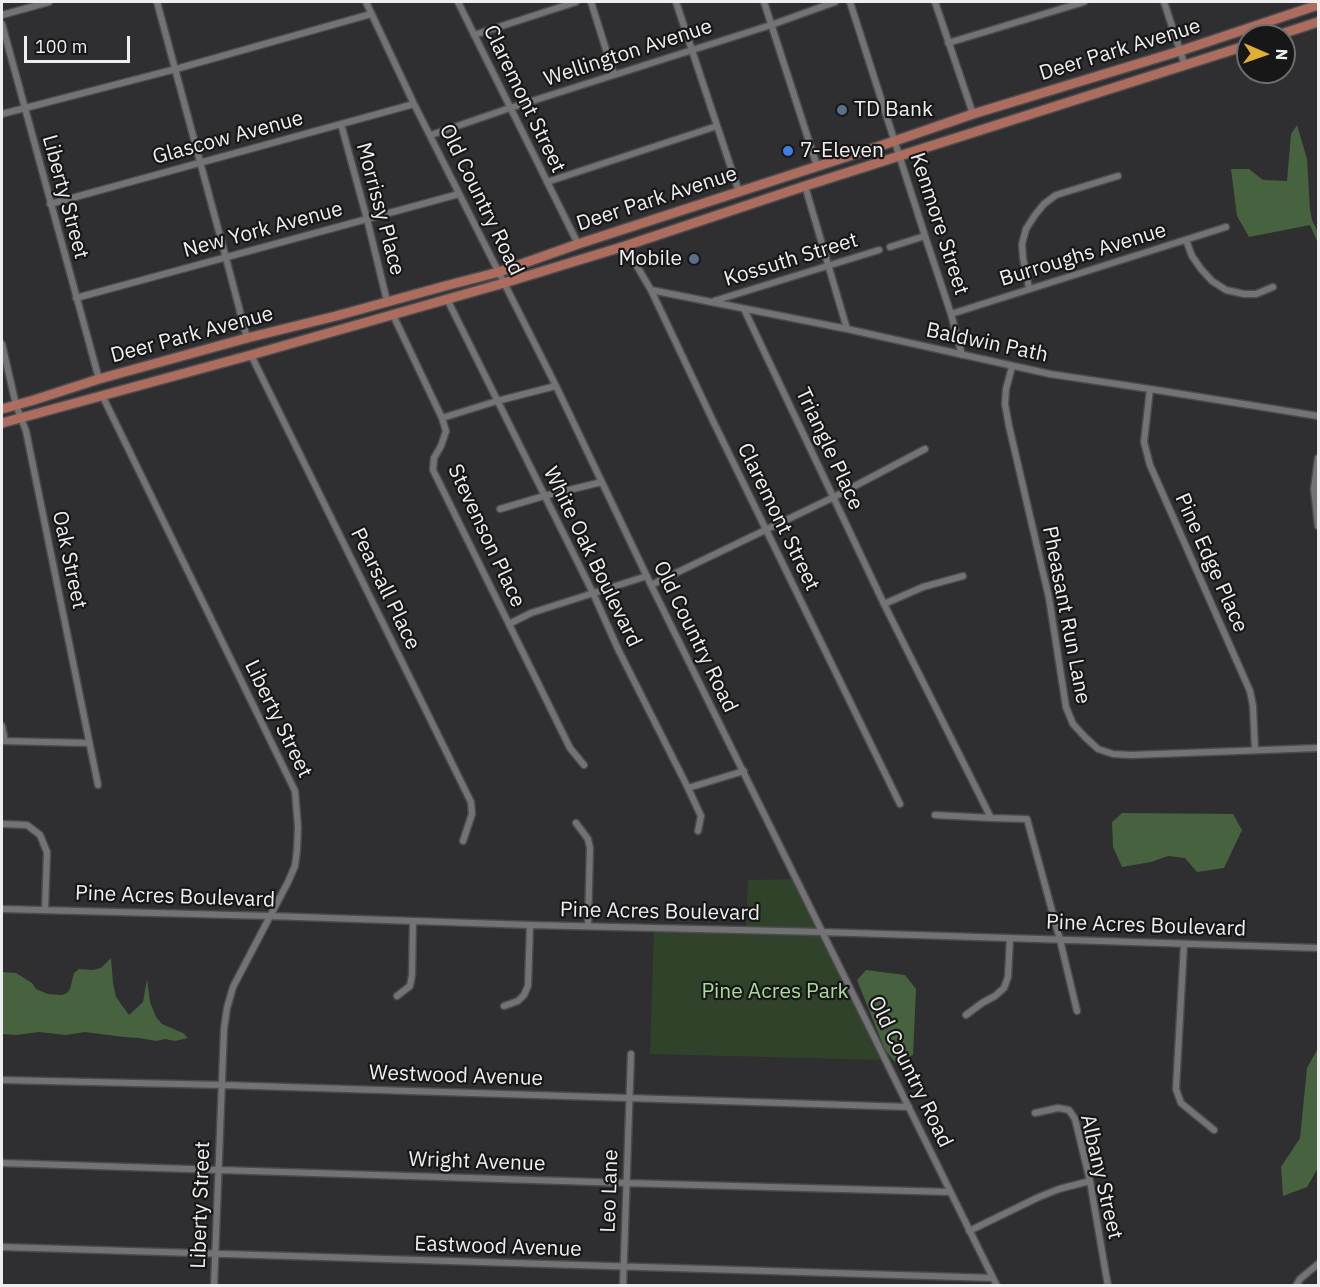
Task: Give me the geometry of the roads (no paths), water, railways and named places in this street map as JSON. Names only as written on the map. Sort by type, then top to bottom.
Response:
[{"type":"main road","name":"Deer Park Avenue","points":[[2,409],[99,379],[247,338],[499,272],[973,114],[1180,51],[1318,5]]},
{"type":"main road","points":[[1296,29],[1318,22]]},
{"type":"main road","name":"Deer Park Avenue","points":[[2,423],[251,356],[504,283],[1236,49]]},
{"type":"street","points":[[2,15],[49,2]]},
{"type":"street","points":[[157,2],[247,338]]},
{"type":"street","name":"Old Country Road","points":[[366,2],[414,104],[556,386],[651,585],[997,1286]]},
{"type":"street","name":"Claremont Street","points":[[458,2],[578,244]]},
{"type":"street","points":[[474,35],[576,2]]},
{"type":"street","points":[[591,2],[614,75]]},
{"type":"street","points":[[676,2],[739,192]]},
{"type":"street","points":[[764,2],[817,166]]},
{"type":"street","name":"Wellington Avenue","points":[[431,135],[771,25],[835,2]]},
{"type":"street","name":"Kenmore Street","points":[[850,2],[951,314],[962,355]]},
{"type":"street","points":[[935,2],[973,114]]},
{"type":"street","points":[[948,43],[1084,2]]},
{"type":"street","points":[[1164,2],[1185,66]]},
{"type":"street","points":[[2,114],[176,69],[371,14]]},
{"type":"street","name":"Liberty Street","points":[[2,24],[99,379]]},
{"type":"street","name":"Glascow Avenue","points":[[50,204],[414,104]]},
{"type":"street","name":"Morrissy Place","points":[[340,124],[387,301]]},
{"type":"street","points":[[547,182],[717,126]]},
{"type":"street","points":[[1029,288],[1022,244],[1026,229],[1035,215],[1056,195],[1118,176]]},
{"type":"street","points":[[805,186],[847,329]]},
{"type":"street","name":"New York Avenue","points":[[76,298],[459,194]]},
{"type":"street","name":"Burroughs Avenue","points":[[951,314],[1226,227]]},
{"type":"street","name":"Kossuth Street","points":[[890,247],[925,236]]},
{"type":"street","points":[[1186,240],[1192,256],[1201,269],[1212,281],[1226,290],[1256,294],[1273,287]]},
{"type":"street","name":"Claremont Street","points":[[625,246],[651,290],[900,804]]},
{"type":"street","name":"Kossuth Street","points":[[713,302],[879,250]]},
{"type":"street","name":"Baldwin Path","points":[[651,290],[847,329],[1012,367],[1318,416]]},
{"type":"street","name":"White Oak Boulevard","points":[[447,299],[688,788],[701,816],[698,831]]},
{"type":"street","name":"Triangle Place","points":[[744,309],[884,604],[991,818]]},
{"type":"street","name":"Stevenson Place","points":[[393,315],[446,431],[434,458],[433,470],[570,748],[584,765]]},
{"type":"street","name":"Oak Street","points":[[2,344],[16,405],[26,431],[98,785]]},
{"type":"street","name":"Pearsall Place","points":[[251,356],[471,802],[472,814],[463,841]]},
{"type":"street","name":"Pheasant Run Lane","points":[[1012,367],[1006,389],[1005,404],[1049,598],[1066,707],[1073,724],[1098,749],[1113,754],[1318,748]]},
{"type":"street","points":[[442,418],[556,386]]},
{"type":"street","name":"Pine Edge Place","points":[[1150,388],[1144,442],[1150,465],[1250,691],[1255,750]]},
{"type":"street","name":"Liberty Street","points":[[102,395],[295,791],[298,826],[295,866],[233,987],[227,1008],[224,1029],[214,1286]]},
{"type":"street","points":[[651,585],[834,497],[925,449]]},
{"type":"street","points":[[1318,458],[1314,489],[1318,526]]},
{"type":"street","points":[[500,509],[602,482]]},
{"type":"street","points":[[509,624],[531,613],[647,576]]},
{"type":"street","points":[[884,604],[923,587],[963,576]]},
{"type":"street","points":[[2,726],[3,741],[89,743]]},
{"type":"street","points":[[688,788],[744,771]]},
{"type":"street","points":[[935,816],[1027,819],[1077,1011]]},
{"type":"street","points":[[576,823],[588,839],[590,848],[588,926]]},
{"type":"street","points":[[2,824],[27,825],[39,835],[47,852],[45,910]]},
{"type":"street","name":"Pine Acres Boulevard","points":[[2,909],[1318,948]]},
{"type":"street","points":[[397,996],[410,986],[413,921]]},
{"type":"street","points":[[504,1006],[518,1001],[528,986],[530,925]]},
{"type":"street","points":[[966,1014],[1004,988],[1008,977],[1010,938]]},
{"type":"street","points":[[1184,944],[1176,1089],[1181,1103],[1214,1130]]},
{"type":"street","name":"Leo Lane","points":[[623,1286],[631,1054]]},
{"type":"street","name":"Westwood Avenue","points":[[2,1080],[909,1107]]},
{"type":"street","name":"Albany Street","points":[[1035,1113],[1058,1108],[1069,1110],[1075,1119],[1090,1181],[1108,1286]]},
{"type":"street","name":"Wright Avenue","points":[[2,1163],[951,1192]]},
{"type":"street","points":[[969,1231],[1039,1197],[1090,1181]]},
{"type":"street","name":"Eastwood Avenue","points":[[2,1247],[993,1278]]},
{"type":"street","points":[[1296,1286],[1306,1273],[1318,1264]]},
{"type":"place","name":"TD Bank","points":[[842,110]]},
{"type":"place","name":"7-Eleven","points":[[788,151]]},
{"type":"place","name":"Mobile","points":[[694,259]]},
{"type":"park label","name":"Pine Acres Park","points":[[775,992]]}]
